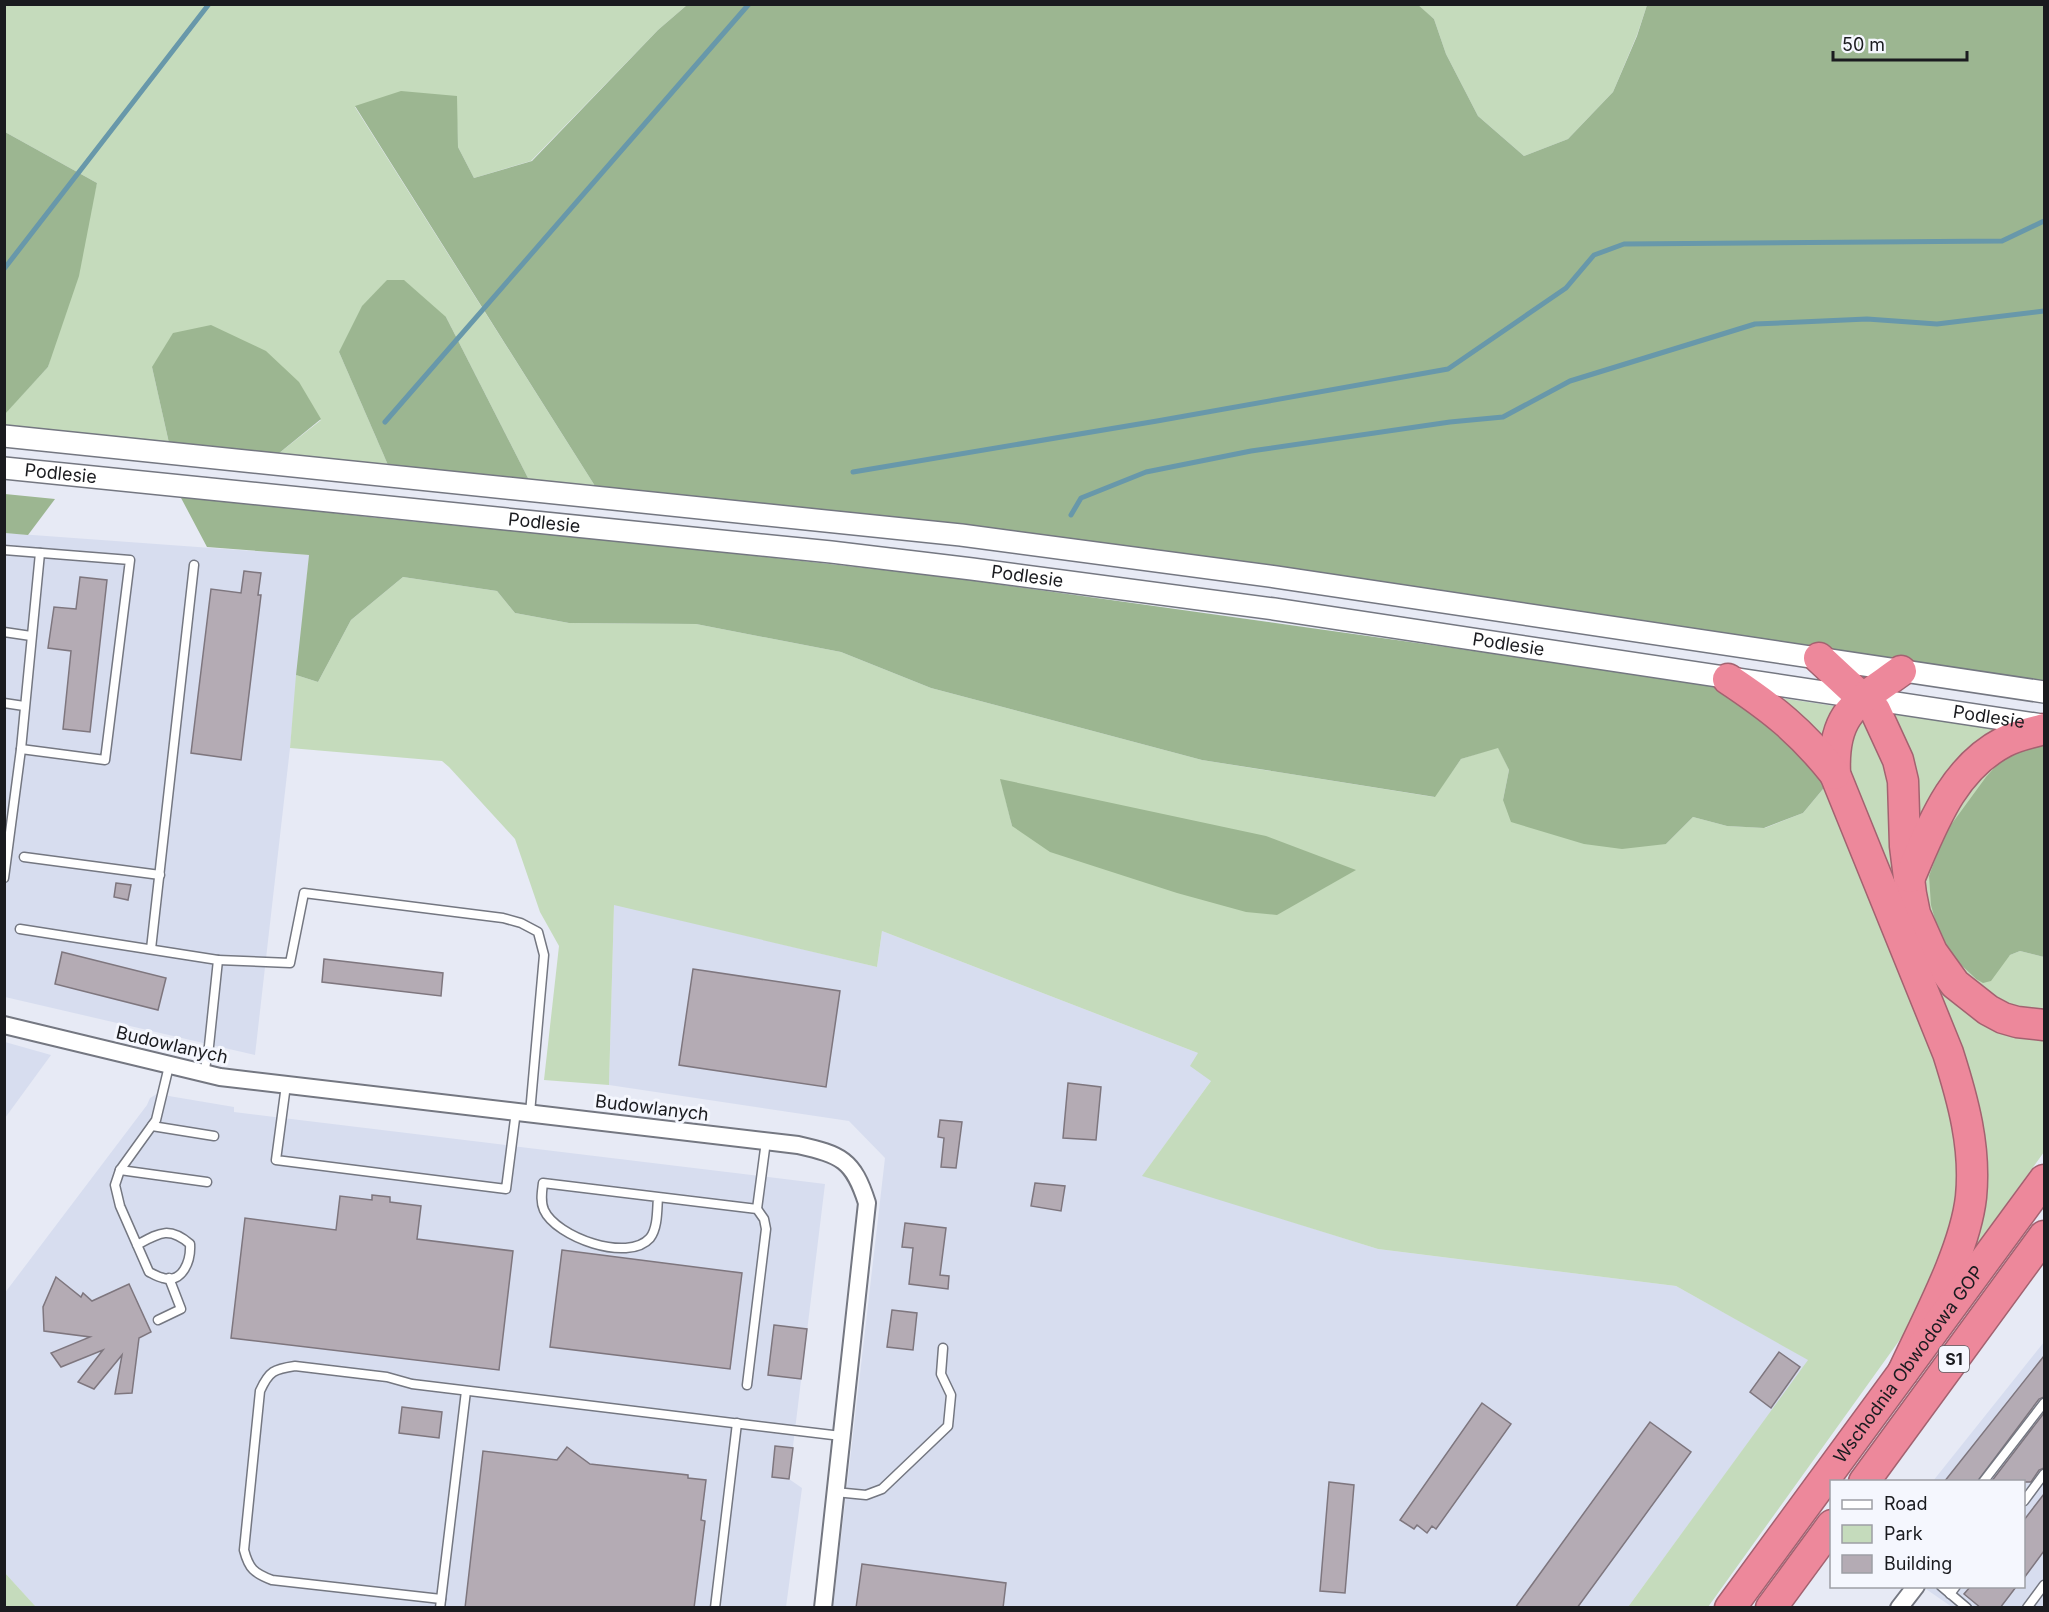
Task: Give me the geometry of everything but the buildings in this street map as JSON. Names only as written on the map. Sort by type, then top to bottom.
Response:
[{"type":"highway","points":[[1819,658],[1875,710],[1898,760],[1903,781],[1905,846],[1915,914],[1932,952],[1955,984],[1974,1001],[2003,1018],[2033,1025],[2044,1025]]},
{"type":"highway","points":[[1835,774],[1834,752],[1838,736],[1851,708],[1901,671]]},
{"type":"highway","points":[[1728,679],[1786,720],[1835,774],[1948,1053],[1961,1092],[1971,1148],[1971,1197],[1965,1226],[1903,1372]]},
{"type":"highway","points":[[1910,877],[1942,805],[1968,771],[1989,751],[2005,741],[2044,728]]},
{"type":"highway","name":"Wschodnia Obwodowa GOP","points":[[1730,1608],[2044,1179]]},
{"type":"highway","name":"Wschodnia Obwodowa GOP","points":[[1865,1480],[2044,1236]]},
{"type":"highway","points":[[1771,1608],[1830,1528]]},
{"type":"street","name":"Podlesie","points":[[4,436],[961,535],[1275,576],[2044,692]]},
{"type":"street","name":"Podlesie","points":[[4,468],[831,552],[972,569],[1286,611],[2044,728]]},
{"type":"street","name":"Budowlanych","points":[[4,1025],[204,1074],[798,1144],[829,1152],[846,1162],[860,1180],[867,1203],[823,1608]]},
{"type":"street","points":[[1899,1608],[1915,1588]]},
{"type":"lane","points":[[4,550],[130,560],[105,760],[21,749]]},
{"type":"lane","points":[[4,878],[21,749],[40,553]]},
{"type":"lane","points":[[151,949],[194,565]]},
{"type":"lane","points":[[4,632],[31,636]]},
{"type":"lane","points":[[4,703],[24,706]]},
{"type":"lane","points":[[24,857],[160,875]]},
{"type":"lane","points":[[20,929],[218,960],[290,963],[304,893],[503,918],[521,923],[538,932],[544,955],[523,1112],[506,1189],[276,1161],[286,1085]]},
{"type":"lane","points":[[204,1074],[218,960]]},
{"type":"lane","points":[[137,1245],[160,1234],[172,1232],[190,1244],[191,1255],[187,1266],[178,1277],[165,1279],[149,1272],[137,1245],[120,1206],[115,1185],[120,1170],[156,1120],[164,1095],[169,1066]]},
{"type":"lane","points":[[152,1126],[214,1136]]},
{"type":"lane","points":[[747,1385],[766,1230],[764,1219],[757,1209],[766,1141]]},
{"type":"lane","points":[[120,1170],[207,1182]]},
{"type":"lane","points":[[658,1197],[656,1225],[650,1237],[640,1244],[628,1247],[596,1245],[584,1241],[553,1221],[545,1212],[542,1200],[543,1183],[757,1209]]},
{"type":"lane","points":[[158,1320],[181,1309],[169,1278]]},
{"type":"lane","points":[[835,1492],[866,1495],[882,1489],[948,1425],[951,1395],[941,1374],[943,1348]]},
{"type":"lane","points":[[466,1391],[441,1603],[272,1580],[256,1574],[247,1563],[244,1550],[261,1392],[267,1376],[281,1368],[295,1366],[387,1377],[412,1384],[842,1436]]},
{"type":"lane","points":[[1985,1480],[2044,1403]]},
{"type":"lane","points":[[715,1608],[736,1423]]},
{"type":"lane","points":[[2025,1500],[2044,1474]]},
{"type":"lane","points":[[2026,1608],[2044,1585]]},
{"type":"lane","points":[[1953,1590],[1967,1608]]},
{"type":"shaded area","points":[[5,533],[309,555],[290,748],[255,1055],[5,997]]},
{"type":"shaded area","points":[[614,904],[877,967],[882,931],[1198,1053],[1211,1081],[1143,1175],[1378,1249],[1676,1286],[1809,1360],[1628,1607],[833,1607],[885,1158],[849,1121],[609,1085]]},
{"type":"shaded area","points":[[4,1042],[51,1055],[5,1118]]},
{"type":"shaded area","points":[[157,1094],[234,1107],[234,1112],[825,1184],[789,1479],[802,1488],[786,1607],[36,1607],[5,1573],[4,1294],[150,1098]]},
{"type":"shaded area","points":[[2044,1342],[2044,1607],[1952,1607],[1924,1588],[2025,1588],[2025,1480],[1934,1480]]},
{"type":"green space","points":[[1417,4],[1434,19],[1446,54],[1478,116],[1524,156],[1568,139],[1613,92],[1637,36],[1647,5],[2044,5],[2044,682],[1567,610],[891,520],[595,486],[355,106],[401,91],[457,96],[458,147],[474,178],[532,161],[658,30],[687,5]]},
{"type":"green space","points":[[5,5],[687,5],[658,30],[531,161],[474,178],[458,147],[456,96],[355,107],[595,486],[529,480],[446,317],[339,352],[388,465],[278,454],[321,420],[152,367],[169,443],[5,426],[4,414],[48,367],[97,183],[5,132]]},
{"type":"green space","points":[[1417,5],[1647,5],[1613,92],[1568,139],[1524,156],[1478,116],[1446,54],[1434,19]]},
{"type":"green space","points":[[5,132],[97,183],[79,276],[48,367],[5,414]]},
{"type":"green space","points":[[387,280],[404,280],[446,317],[529,480],[388,465],[339,352],[362,306]]},
{"type":"green space","points":[[211,325],[266,351],[299,382],[321,419],[278,454],[169,443],[152,367],[173,333]]},
{"type":"green space","points":[[4,494],[55,499],[28,535],[5,533]]},
{"type":"green space","points":[[180,496],[947,577],[1703,683],[1733,694],[1757,708],[1828,783],[1803,813],[1764,828],[1727,826],[1693,817],[1666,844],[1622,849],[1584,844],[1511,822],[1503,800],[1509,770],[1498,748],[1461,759],[1435,797],[1202,760],[931,688],[841,652],[696,624],[569,623],[515,613],[497,591],[403,577],[351,620],[318,682],[296,675],[309,555],[207,547]]},
{"type":"green space","points":[[403,577],[497,591],[515,613],[569,623],[696,624],[841,652],[931,688],[1202,760],[1434,797],[1461,759],[1498,747],[1509,770],[1503,800],[1666,844],[1693,817],[1727,826],[1765,828],[1803,813],[1828,783],[1933,1039],[1962,1151],[1954,1225],[1914,1320],[1708,1607],[1628,1607],[1808,1360],[1676,1286],[1378,1249],[1142,1176],[1211,1081],[1190,1066],[1198,1053],[882,931],[877,967],[614,905],[609,1085],[544,1080],[559,946],[540,912],[515,839],[442,761],[290,748],[296,675],[318,682],[351,620]],"holes":[[[1001,780],[1054,792],[1012,826]]]},
{"type":"green space","points":[[1768,696],[1841,707],[1825,749]]},
{"type":"green space","points":[[1885,711],[2010,732],[1913,846]]},
{"type":"green space","points":[[1860,712],[1879,734],[1924,957],[2044,1033],[2044,1152],[1961,1267],[1979,1182],[1851,789],[1846,739]]},
{"type":"green space","points":[[2044,739],[2044,957],[2020,951],[2010,955],[1991,981],[1983,983],[1958,962],[1939,934],[1931,905],[1929,876],[1945,833],[1986,777],[2017,743]]},
{"type":"green space","points":[[2009,747],[1939,934],[1958,962],[1976,979],[2010,955],[2020,951],[2044,957],[2044,1015],[2017,1011],[1979,992],[1932,928],[1923,886],[1926,862],[1951,807]]},
{"type":"green space","points":[[1000,779],[1266,836],[1356,870],[1277,915],[1246,912],[1177,893],[1050,852],[1012,826]]},
{"type":"green space","points":[[5,1573],[36,1607],[5,1607]]},
{"type":"waterway","points":[[4,269],[209,4]]},
{"type":"waterway","points":[[385,422],[749,4]]},
{"type":"waterway","points":[[853,472],[1448,369],[1566,288],[1594,255],[1624,244],[2002,241],[2044,221]]},
{"type":"waterway","points":[[1071,515],[1081,498],[1146,472],[1251,451],[1450,422],[1503,417],[1570,381],[1755,324],[1867,319],[1937,324],[2044,311]]}]
